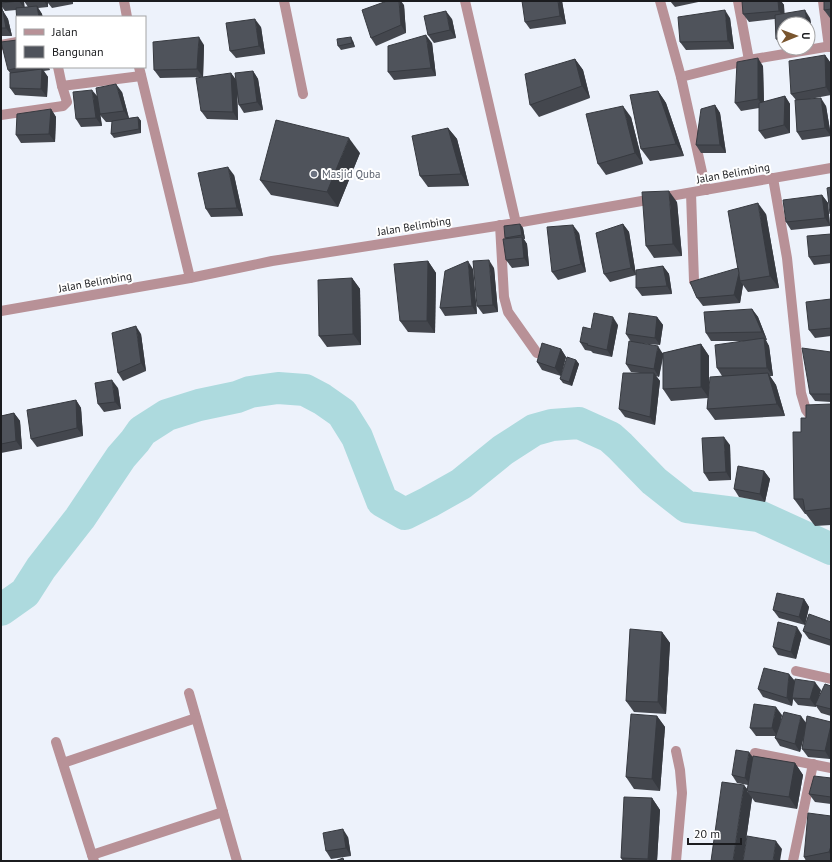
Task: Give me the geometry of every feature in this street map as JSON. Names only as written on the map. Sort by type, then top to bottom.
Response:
[{"type":"street","points":[[124,1],[127,16]]},
{"type":"street","points":[[284,1],[303,94]]},
{"type":"street","points":[[465,1],[516,223]]},
{"type":"street","points":[[660,1],[681,77],[706,190]]},
{"type":"street","points":[[738,1],[749,60]]},
{"type":"street","points":[[681,77],[749,60],[830,46],[823,1]]},
{"type":"street","points":[[1,45],[16,42]]},
{"type":"street","points":[[1,115],[64,106],[67,102],[58,68]]},
{"type":"street","points":[[62,86],[140,72],[190,278]]},
{"type":"street","name":"Jalan Belimbing","points":[[1,311],[190,278],[272,261],[516,223],[831,168]]},
{"type":"street","points":[[774,178],[787,258],[801,393],[806,410],[809,414],[831,418]]},
{"type":"street","points":[[691,193],[694,281]]},
{"type":"street","points":[[500,225],[504,297],[508,312],[537,353]]},
{"type":"street","points":[[796,671],[831,679]]},
{"type":"street","points":[[189,694],[237,861]]},
{"type":"street","points":[[63,763],[196,718]]},
{"type":"street","points":[[56,742],[93,858],[223,812]]},
{"type":"street","points":[[676,751],[680,770],[682,793],[676,861]]},
{"type":"street","points":[[755,753],[831,768]]},
{"type":"street","points":[[793,861],[813,764]]},
{"type":"building","points":[[1,1],[19,1],[1,3]]},
{"type":"building","points":[[387,1],[399,1],[401,25],[371,38],[362,10]]},
{"type":"building","points":[[522,1],[558,1],[560,16],[525,22]]},
{"type":"building","points":[[742,1],[778,1],[779,11],[743,14]]},
{"type":"building","points":[[824,1],[831,1],[831,9],[824,10]]},
{"type":"building","points":[[37,6],[39,16],[17,16],[16,8]]},
{"type":"building","points":[[725,10],[728,41],[680,42],[678,17]]},
{"type":"building","points":[[805,10],[806,16],[776,16],[776,39],[775,15]]},
{"type":"building","points":[[1,11],[3,11],[6,28],[1,28]]},
{"type":"building","points":[[446,11],[450,30],[428,35],[424,16]]},
{"type":"building","points":[[255,19],[259,46],[230,51],[226,23]]},
{"type":"building","points":[[426,35],[431,68],[388,72],[388,46]]},
{"type":"building","points":[[199,37],[197,69],[154,70],[153,42]]},
{"type":"building","points":[[351,37],[352,43],[338,46],[337,39]]},
{"type":"building","points":[[16,40],[16,68],[17,68],[8,70],[1,42]]},
{"type":"building","points":[[825,55],[826,87],[791,94],[789,61]]},
{"type":"building","points":[[758,58],[758,99],[735,103],[737,62]]},
{"type":"building","points":[[575,59],[582,86],[530,105],[525,74]]},
{"type":"building","points":[[42,69],[41,89],[10,88],[10,73]]},
{"type":"building","points":[[253,71],[257,102],[239,105],[235,73]]},
{"type":"building","points":[[231,73],[233,112],[201,111],[196,78]]},
{"type":"building","points":[[116,84],[124,111],[100,114],[96,88]]},
{"type":"building","points":[[92,90],[96,118],[76,119],[73,92]]},
{"type":"building","points":[[658,91],[676,144],[641,149],[630,95]]},
{"type":"building","points":[[785,96],[784,125],[759,131],[759,103]]},
{"type":"building","points":[[821,98],[825,128],[797,132],[795,100]]},
{"type":"building","points":[[715,105],[720,145],[696,145],[701,109]]},
{"type":"building","points":[[623,106],[635,153],[598,164],[586,114]]},
{"type":"building","points":[[51,109],[49,134],[16,135],[17,114]]},
{"type":"building","points":[[138,117],[139,129],[111,134],[112,121]]},
{"type":"building","name":"Masjid Quba","points":[[276,120],[349,138],[327,192],[260,180]]},
{"type":"building","points":[[448,128],[461,174],[420,176],[412,136]]},
{"type":"building","points":[[228,167],[237,208],[206,209],[198,173]]},
{"type":"building","points":[[831,187],[831,214],[830,214],[827,188]]},
{"type":"building","points":[[669,191],[673,244],[646,246],[642,192]]},
{"type":"building","points":[[822,195],[825,218],[786,222],[783,200]]},
{"type":"building","points":[[758,203],[770,276],[740,281],[728,211]]},
{"type":"building","points":[[520,224],[522,235],[505,238],[504,226]]},
{"type":"building","points":[[623,224],[631,268],[604,274],[596,233]]},
{"type":"building","points":[[573,225],[581,264],[552,272],[547,227]]},
{"type":"building","points":[[831,234],[831,255],[809,257],[807,236]]},
{"type":"building","points":[[522,237],[524,258],[506,260],[503,239]]},
{"type":"building","points":[[489,260],[493,305],[477,306],[473,261]]},
{"type":"building","points":[[428,261],[427,321],[400,321],[394,264]]},
{"type":"building","points":[[468,261],[472,306],[440,308],[445,271]]},
{"type":"building","points":[[663,266],[667,286],[636,288],[636,270]]},
{"type":"building","points":[[738,268],[739,273],[734,295],[697,298],[690,282]]},
{"type":"building","points":[[352,278],[353,334],[319,336],[318,280]]},
{"type":"building","points":[[831,299],[831,328],[809,330],[806,302]]},
{"type":"building","points":[[752,309],[762,332],[706,333],[704,312]]},
{"type":"building","points":[[594,313],[613,317],[607,350],[580,342],[583,327],[591,329]]},
{"type":"building","points":[[629,313],[657,317],[655,338],[626,334]]},
{"type":"building","points":[[136,326],[141,363],[118,373],[112,333]]},
{"type":"building","points":[[764,338],[767,368],[717,368],[715,345]]},
{"type":"building","points":[[629,341],[658,346],[654,369],[626,364]]},
{"type":"building","points":[[542,343],[561,349],[555,368],[537,362]]},
{"type":"building","points":[[701,344],[701,387],[663,389],[663,353]]},
{"type":"building","points":[[802,348],[831,352],[831,394],[810,394]]},
{"type":"building","points":[[567,357],[576,360],[569,382],[560,379]]},
{"type":"building","points":[[623,373],[654,373],[650,417],[619,409]]},
{"type":"building","points":[[768,373],[777,404],[707,409],[710,377]]},
{"type":"building","points":[[112,380],[115,402],[98,404],[95,383]]},
{"type":"building","points":[[76,400],[77,428],[31,439],[27,410]]},
{"type":"building","points":[[831,404],[831,508],[805,511],[803,499],[794,499],[793,432],[801,432],[801,418],[806,418],[806,405]]},
{"type":"building","points":[[14,413],[16,441],[1,444],[1,416]]},
{"type":"building","points":[[724,437],[726,472],[704,473],[702,438]]},
{"type":"building","points":[[738,466],[764,471],[760,494],[734,489]]},
{"type":"building","points":[[777,593],[804,599],[799,617],[773,610]]},
{"type":"building","points":[[809,614],[831,622],[831,640],[803,631]]},
{"type":"building","points":[[778,622],[797,627],[791,652],[773,647]]},
{"type":"building","points":[[630,629],[662,632],[658,702],[626,701]]},
{"type":"building","points":[[764,668],[789,674],[787,698],[758,689]]},
{"type":"building","points":[[795,679],[815,682],[810,699],[792,698]]},
{"type":"building","points":[[825,684],[831,686],[831,709],[815,705]]},
{"type":"building","points":[[754,704],[776,707],[772,728],[750,728]]},
{"type":"building","points":[[784,712],[801,716],[795,744],[775,738]]},
{"type":"building","points":[[631,714],[657,716],[652,779],[626,777]]},
{"type":"building","points":[[807,716],[831,722],[825,751],[802,749]]},
{"type":"building","points":[[736,750],[749,752],[745,778],[732,775]]},
{"type":"building","points":[[753,756],[795,763],[789,797],[747,791]]},
{"type":"building","points":[[814,776],[831,778],[831,797],[809,794]]},
{"type":"building","points":[[722,782],[744,785],[733,861],[711,861]]},
{"type":"building","points":[[624,797],[652,798],[648,859],[621,858]]},
{"type":"building","points":[[808,813],[831,816],[831,846],[829,852],[804,857]]},
{"type":"building","points":[[343,829],[346,848],[326,851],[323,833]]},
{"type":"building","points":[[747,836],[776,841],[773,861],[743,861]]},
{"type":"building","points":[[343,858],[344,861],[335,861]]},
{"type":"waterway","points":[[1,610],[25,593],[41,568],[80,518],[121,457],[142,431],[167,415],[199,405],[237,397],[250,392],[278,388],[305,390],[322,399],[342,413],[357,437],[382,501],[405,514],[461,484],[503,450],[534,430],[552,425],[579,423],[610,437],[654,481],[687,507],[759,516],[831,549]]},
{"type":"place","name":"Masjid Quba","points":[[314,174]]}]
